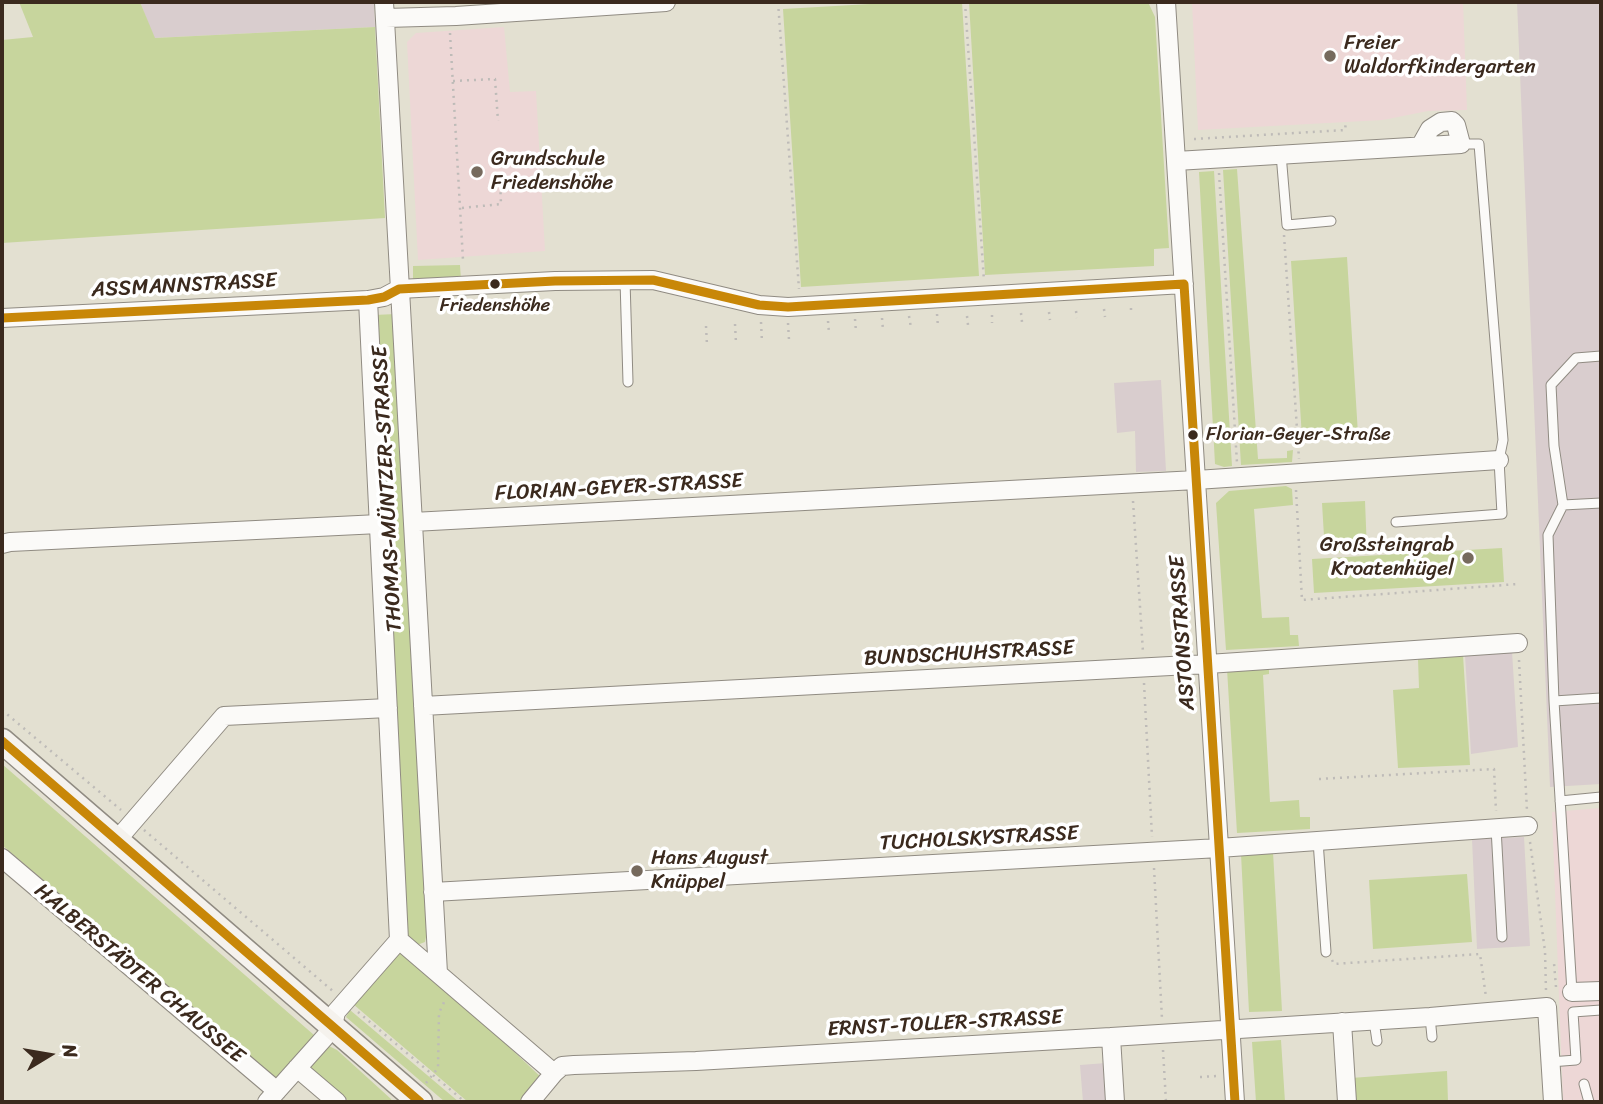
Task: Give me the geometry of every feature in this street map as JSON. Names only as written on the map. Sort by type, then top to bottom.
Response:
[{"type":"main road","points":[[2,741],[420,1102]]},
{"type":"street","points":[[385,10],[456,16],[666,2]]},
{"type":"street","name":"ASTONSTRASSE","points":[[1166,2],[1235,1102]]},
{"type":"street","name":"THOMAS-MÜNTZER-STRASSE","points":[[385,10],[433,892],[443,978]]},
{"type":"street","points":[[1176,161],[1461,144],[1456,125],[1446,120],[1430,129],[1421,145]]},
{"type":"street","name":"ASSMANNSTRASSE","points":[[2,318],[368,300],[384,297],[399,289],[625,280],[671,282],[759,305],[801,307],[1184,284]]},
{"type":"street","name":"THOMAS-MÜNTZER-STRASSE","points":[[368,300],[399,940]]},
{"type":"street","name":"FLORIAN-GEYER-STRASSE","points":[[412,522],[1196,480],[1499,460]]},
{"type":"street","points":[[2,544],[10,541],[379,524]]},
{"type":"street","name":"BUNDSCHUHSTRASSE","points":[[423,706],[1208,664],[1518,643]]},
{"type":"street","points":[[117,839],[224,716],[388,708]]},
{"type":"street","name":"TUCHOLSKYSTRASSE","points":[[433,892],[1219,848],[1528,826]]},
{"type":"street","name":"HALBERSTÄDTER CHAUSSEE","points":[[2,858],[272,1097]]},
{"type":"street","points":[[272,1097],[332,1026],[336,1012],[399,940],[554,1073],[530,1102]]},
{"type":"street","points":[[1572,992],[1601,990]]},
{"type":"street","name":"ERNST-TOLLER-STRASSE","points":[[554,1073],[562,1066],[574,1065],[696,1061],[1111,1037],[1547,1007],[1553,1102]]},
{"type":"street","points":[[1342,1022],[1347,1102]]},
{"type":"street","points":[[1111,1037],[1115,1102]]},
{"type":"street","points":[[297,1068],[337,1102]]},
{"type":"lane","points":[[1396,522],[1502,514],[1499,460],[1503,440],[1479,144],[1461,144]]},
{"type":"lane","points":[[1281,155],[1287,225],[1331,221]]},
{"type":"lane","points":[[625,280],[628,382]]},
{"type":"lane","points":[[1572,992],[1554,701],[1548,535],[1563,505],[1554,446],[1551,385],[1576,358],[1601,356]]},
{"type":"lane","points":[[1563,505],[1601,503]]},
{"type":"lane","points":[[1554,701],[1601,698]]},
{"type":"lane","points":[[1560,801],[1601,797]]},
{"type":"lane","points":[[1496,828],[1502,937]]},
{"type":"lane","points":[[1318,841],[1326,952]]},
{"type":"lane","points":[[1550,1062],[1576,1060],[1573,1012],[1601,1010]]},
{"type":"lane","points":[[1430,1017],[1432,1037]]},
{"type":"lane","points":[[1374,1021],[1377,1041]]},
{"type":"lane","points":[[1584,1084],[1589,1102]]},
{"type":"path","points":[[778,2],[801,307]]},
{"type":"path","points":[[965,2],[985,296]]},
{"type":"path","points":[[450,31],[463,260]]},
{"type":"path","points":[[453,81],[495,79],[498,121]]},
{"type":"path","points":[[1194,139],[1345,130],[1346,121]]},
{"type":"path","points":[[1218,158],[1238,477]]},
{"type":"path","points":[[461,208],[501,204],[500,180]]},
{"type":"path","points":[[1287,225],[1283,225],[1298,473],[1302,600],[1518,584]]},
{"type":"path","points":[[1131,308],[1131,315]]},
{"type":"path","points":[[1104,309],[1105,317]]},
{"type":"path","points":[[936,311],[938,327]]},
{"type":"path","points":[[1076,311],[1077,318]]},
{"type":"path","points":[[1049,312],[1050,320]]},
{"type":"path","points":[[909,313],[911,328]]},
{"type":"path","points":[[1021,313],[1022,321]]},
{"type":"path","points":[[882,314],[883,330]]},
{"type":"path","points":[[992,315],[992,323]]},
{"type":"path","points":[[855,316],[856,332]]},
{"type":"path","points":[[967,316],[968,325]]},
{"type":"path","points":[[828,317],[828,333]]},
{"type":"path","points":[[788,320],[789,340]]},
{"type":"path","points":[[761,322],[762,342]]},
{"type":"path","points":[[735,324],[736,343]]},
{"type":"path","points":[[706,326],[707,345]]},
{"type":"path","points":[[1134,509],[1142,645]]},
{"type":"path","points":[[1144,689],[1152,827]]},
{"type":"path","points":[[2,710],[465,1102]]},
{"type":"path","points":[[1319,779],[1494,769],[1496,828]]},
{"type":"path","points":[[1154,871],[1161,1012]]},
{"type":"path","points":[[1326,952],[1334,964],[1480,954],[1488,1012]]},
{"type":"path","points":[[433,1076],[438,1068],[443,978]]},
{"type":"path","points":[[1164,1062],[1166,1102]]},
{"type":"path","points":[[1200,1077],[1221,1076]]},
{"type":"shaded area","points":[[140,2],[374,2],[375,27],[154,38]]},
{"type":"shaded area","name":"Freier Waldorfkindergarten","points":[[1192,2],[1463,2],[1467,110],[1428,111],[1383,120],[1198,130]]},
{"type":"shaded area","points":[[1517,2],[1601,2],[1601,784],[1550,787]]},
{"type":"shaded area","name":"Grundschule Friedenshöhe","points":[[504,27],[510,92],[536,91],[545,251],[418,260],[407,42],[416,33]]},
{"type":"shaded area","points":[[1161,380],[1166,471],[1136,472],[1135,431],[1117,433],[1114,383]]},
{"type":"shaded area","points":[[1512,651],[1518,747],[1471,754],[1465,655]]},
{"type":"shaded area","points":[[1601,808],[1601,1102],[1563,1102],[1552,812]]},
{"type":"shaded area","points":[[1524,837],[1530,946],[1477,949],[1472,839]]},
{"type":"shaded area","points":[[1106,1063],[1108,1102],[1083,1102],[1080,1065]]},
{"type":"green space","points":[[19,2],[140,2],[155,38],[375,27],[385,218],[2,243],[2,40],[33,37]]},
{"type":"green space","points":[[905,2],[962,2],[979,276],[801,287],[783,9]]},
{"type":"green space","points":[[969,2],[1148,2],[1155,17],[1169,248],[1154,249],[1154,266],[985,275]]},
{"type":"green space","points":[[1237,169],[1258,459],[1287,458],[1287,451],[1293,450],[1292,462],[1241,465],[1223,170]]},
{"type":"green space","points":[[1214,171],[1232,466],[1224,467],[1215,464],[1199,172]]},
{"type":"green space","points":[[1347,257],[1358,434],[1302,438],[1291,261]]},
{"type":"green space","points":[[460,265],[461,280],[413,279],[413,266]]},
{"type":"green space","points":[[396,314],[427,932],[425,942],[417,945],[405,933],[374,315]]},
{"type":"green space","points":[[1286,486],[1292,489],[1293,505],[1254,509],[1262,618],[1289,617],[1290,635],[1298,635],[1299,646],[1226,650],[1216,503],[1229,491]]},
{"type":"green space","points":[[1365,501],[1367,551],[1325,553],[1322,503]]},
{"type":"green space","points":[[1502,548],[1504,582],[1314,593],[1312,559]]},
{"type":"green space","points":[[1463,655],[1470,765],[1398,768],[1393,690],[1419,688],[1418,659]]},
{"type":"green space","points":[[1269,667],[1269,674],[1263,675],[1270,802],[1299,800],[1300,817],[1310,817],[1310,829],[1237,833],[1227,669]]},
{"type":"green space","points":[[2,764],[314,1035],[277,1079],[2,845]]},
{"type":"green space","points":[[1273,852],[1282,1011],[1249,1012],[1241,854]]},
{"type":"green space","points":[[1467,874],[1472,942],[1373,949],[1369,880]]},
{"type":"green space","points":[[402,946],[544,1080],[524,1102],[468,1102],[353,1004]]},
{"type":"green space","points":[[350,1010],[459,1102],[445,1102],[346,1017]]},
{"type":"green space","points":[[1281,1040],[1285,1102],[1256,1102],[1252,1042]]},
{"type":"green space","points":[[329,1046],[337,1050],[392,1102],[350,1102],[309,1068]]},
{"type":"green space","points":[[1447,1071],[1448,1102],[1352,1102],[1351,1078]]},
{"type":"transit line","points":[[2,318],[368,300],[384,297],[399,289],[555,281],[653,280],[759,305],[788,307],[1184,284],[1235,1102]]},
{"type":"transit line","points":[[2,741],[420,1102]]},
{"type":"place","name":"Freier Waldorfkindergarten","points":[[1330,56]]},
{"type":"place","name":"Grundschule Friedenshöhe","points":[[477,172]]},
{"type":"place","name":"Friedenshöhe","points":[[495,284]]},
{"type":"place","name":"Florian-Geyer-Straße","points":[[1193,435]]},
{"type":"place","name":"Großsteingrab Kroatenhügel","points":[[1468,558]]},
{"type":"place","name":"Hans August Knüppel","points":[[637,871]]}]
